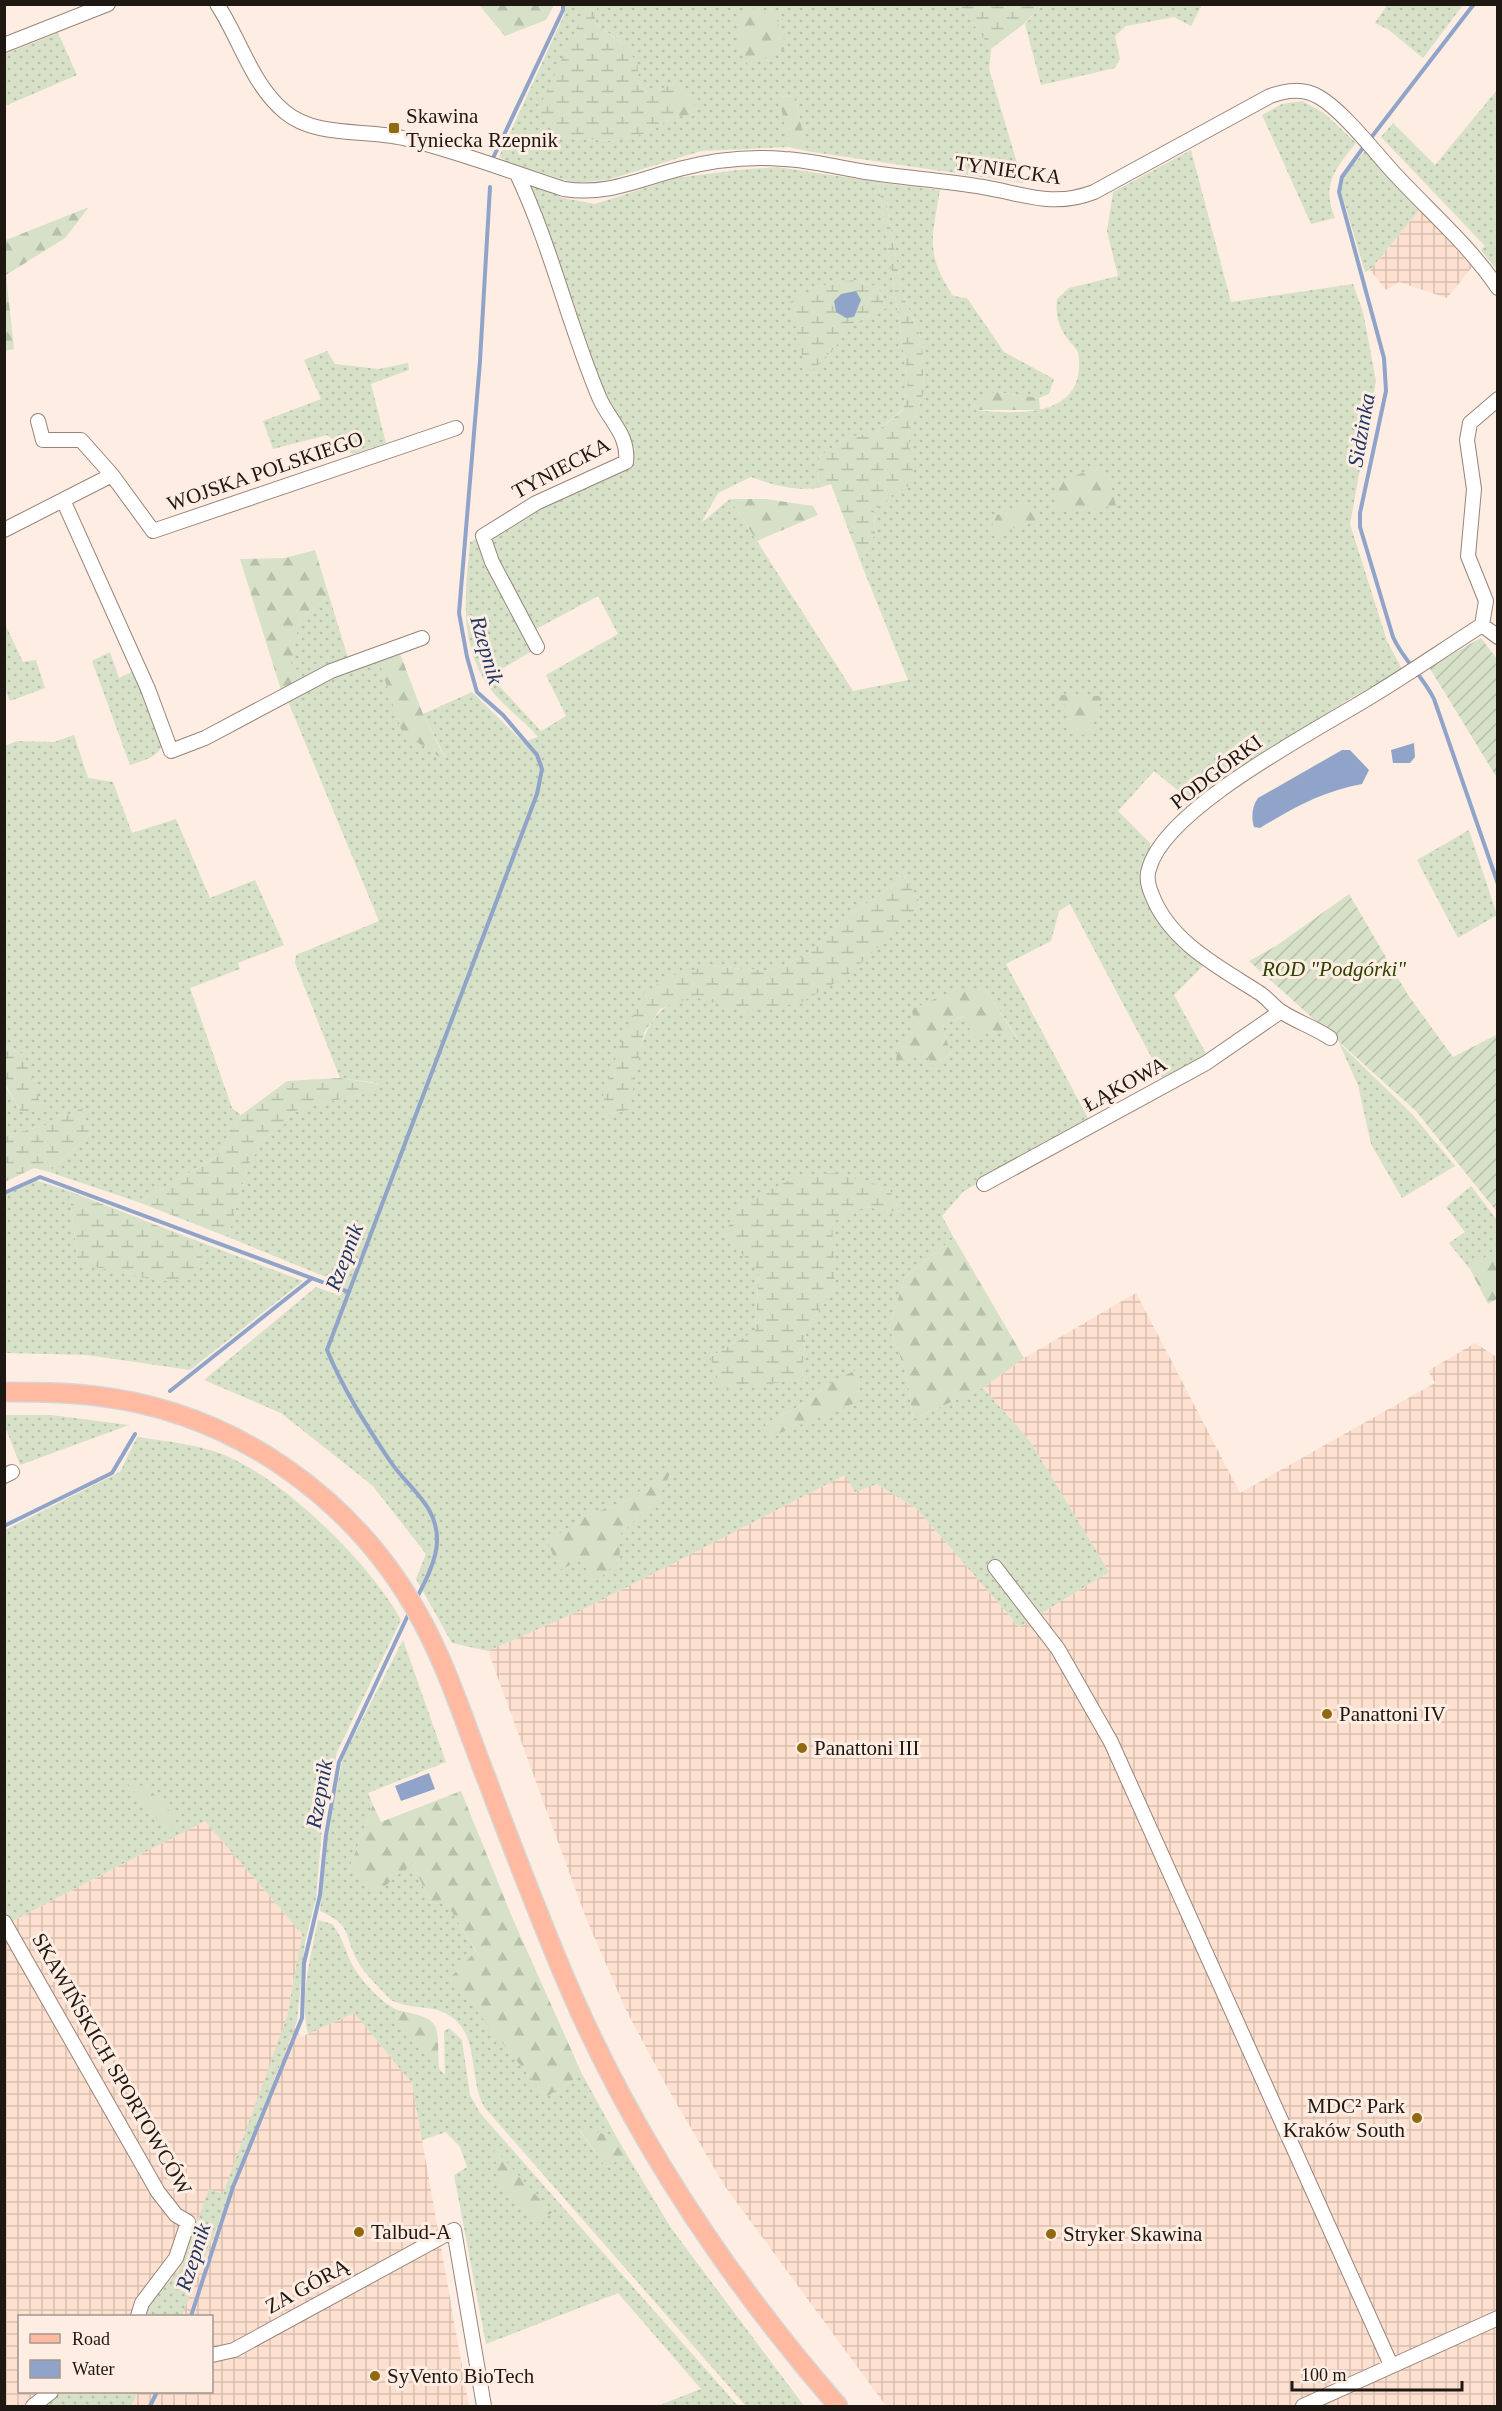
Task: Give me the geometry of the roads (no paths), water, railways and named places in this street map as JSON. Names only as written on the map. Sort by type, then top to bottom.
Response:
[{"type":"main road","points":[[4,1392],[71,1394],[127,1401],[191,1419],[238,1439],[294,1472],[333,1504],[370,1544],[422,1621],[456,1701],[542,1924],[577,2005],[627,2103],[658,2158],[732,2271],[772,2326],[838,2406]]},
{"type":"street","points":[[4,45],[108,4]]},
{"type":"street","name":"TYNIECKA","points":[[217,4],[265,90],[284,112],[296,120],[341,130],[402,138],[564,189],[592,192],[618,188],[681,168],[759,157],[804,161],[982,187],[1056,201],[1070,200],[1094,192],[1254,103],[1281,92],[1300,91],[1321,98],[1359,135],[1475,258],[1497,288]]},
{"type":"street","name":"TYNIECKA","points":[[517,174],[538,219],[600,399],[628,446],[626,462],[536,503],[483,536],[492,562],[537,647]]},
{"type":"street","points":[[1497,399],[1470,423],[1467,440],[1474,489],[1468,556],[1486,602],[1482,625],[1497,637]]},
{"type":"street","name":"WOJSKA POLSKIEGO","points":[[38,421],[43,440],[81,440],[112,475],[153,531],[456,428]]},
{"type":"street","points":[[4,530],[112,475]]},
{"type":"street","points":[[63,500],[148,689],[171,751],[205,738],[331,671],[422,638]]},
{"type":"street","name":"PODGÓRKI","points":[[1330,1038],[1315,1028],[1280,1012],[1260,993],[1208,962],[1190,945],[1156,904],[1149,885],[1149,867],[1162,844],[1188,816],[1213,795],[1482,625]]},
{"type":"street","name":"ŁĄKOWA","points":[[984,1184],[1206,1063],[1280,1012]]},
{"type":"street","points":[[995,1567],[1058,1649],[1111,1742],[1391,2365]]},
{"type":"street","name":"SKAWIŃSKICH SPORTOWCÓW","points":[[4,1922],[158,2192],[176,2215],[188,2222],[176,2258],[142,2303],[138,2315]]},
{"type":"street","name":"ZA GÓRĄ","points":[[213,2355],[234,2350],[454,2230],[484,2406]]},
{"type":"street","points":[[1302,2406],[1497,2318]]},
{"type":"street","points":[[33,2406],[49,2393]]},
{"type":"water","points":[[856,291],[861,300],[854,317],[846,318],[836,312],[834,301],[841,294]]},
{"type":"water","points":[[1414,743],[1415,757],[1410,763],[1393,763],[1391,750]]},
{"type":"water","points":[[1342,750],[1350,750],[1369,770],[1362,784],[1321,796],[1296,807],[1260,828],[1254,827],[1254,804],[1258,798]]},
{"type":"water","points":[[429,1773],[435,1789],[401,1801],[395,1786]]},
{"type":"waterway","name":"Rzepnik","points":[[493,158],[563,10],[563,4]]},
{"type":"waterway","name":"Sidzinka","points":[[1370,139],[1474,4]]},
{"type":"waterway","name":"Sidzinka","points":[[1365,145],[1342,177],[1339,192],[1384,358],[1386,391],[1360,513],[1360,527],[1393,637],[1434,699],[1498,884]]},
{"type":"waterway","name":"Rzepnik","points":[[415,1601],[435,1556],[437,1541],[433,1517],[372,1434],[327,1350],[537,794],[542,769],[537,755],[503,715],[477,692],[467,657],[459,613],[480,361],[490,187]]},
{"type":"waterway","points":[[4,1193],[40,1177],[349,1292]]},
{"type":"waterway","points":[[170,1391],[311,1279]]},
{"type":"waterway","points":[[4,1526],[112,1473],[135,1434]]},
{"type":"waterway","name":"Rzepnik","points":[[191,2315],[233,2187],[302,2018],[304,1963],[320,1895],[326,1835],[339,1762],[409,1613]]},
{"type":"waterway","name":"Rzepnik","points":[[150,2406],[156,2393]]},
{"type":"place","name":"Skawina Tyniecka Rzepnik","points":[[394,128]]},
{"type":"place","name":"Panattoni IV","points":[[1327,1714]]},
{"type":"place","name":"Panattoni III","points":[[802,1748]]},
{"type":"place","name":"MDC² Park Kraków South","points":[[1417,2118]]},
{"type":"place","name":"Talbud-A","points":[[359,2232]]},
{"type":"place","name":"Stryker Skawina","points":[[1051,2234]]},
{"type":"place","name":"SyVento BioTech","points":[[375,2376]]},
{"type":"park label","name":"ROD \"Podgórki\"","points":[[1334,969]]}]
